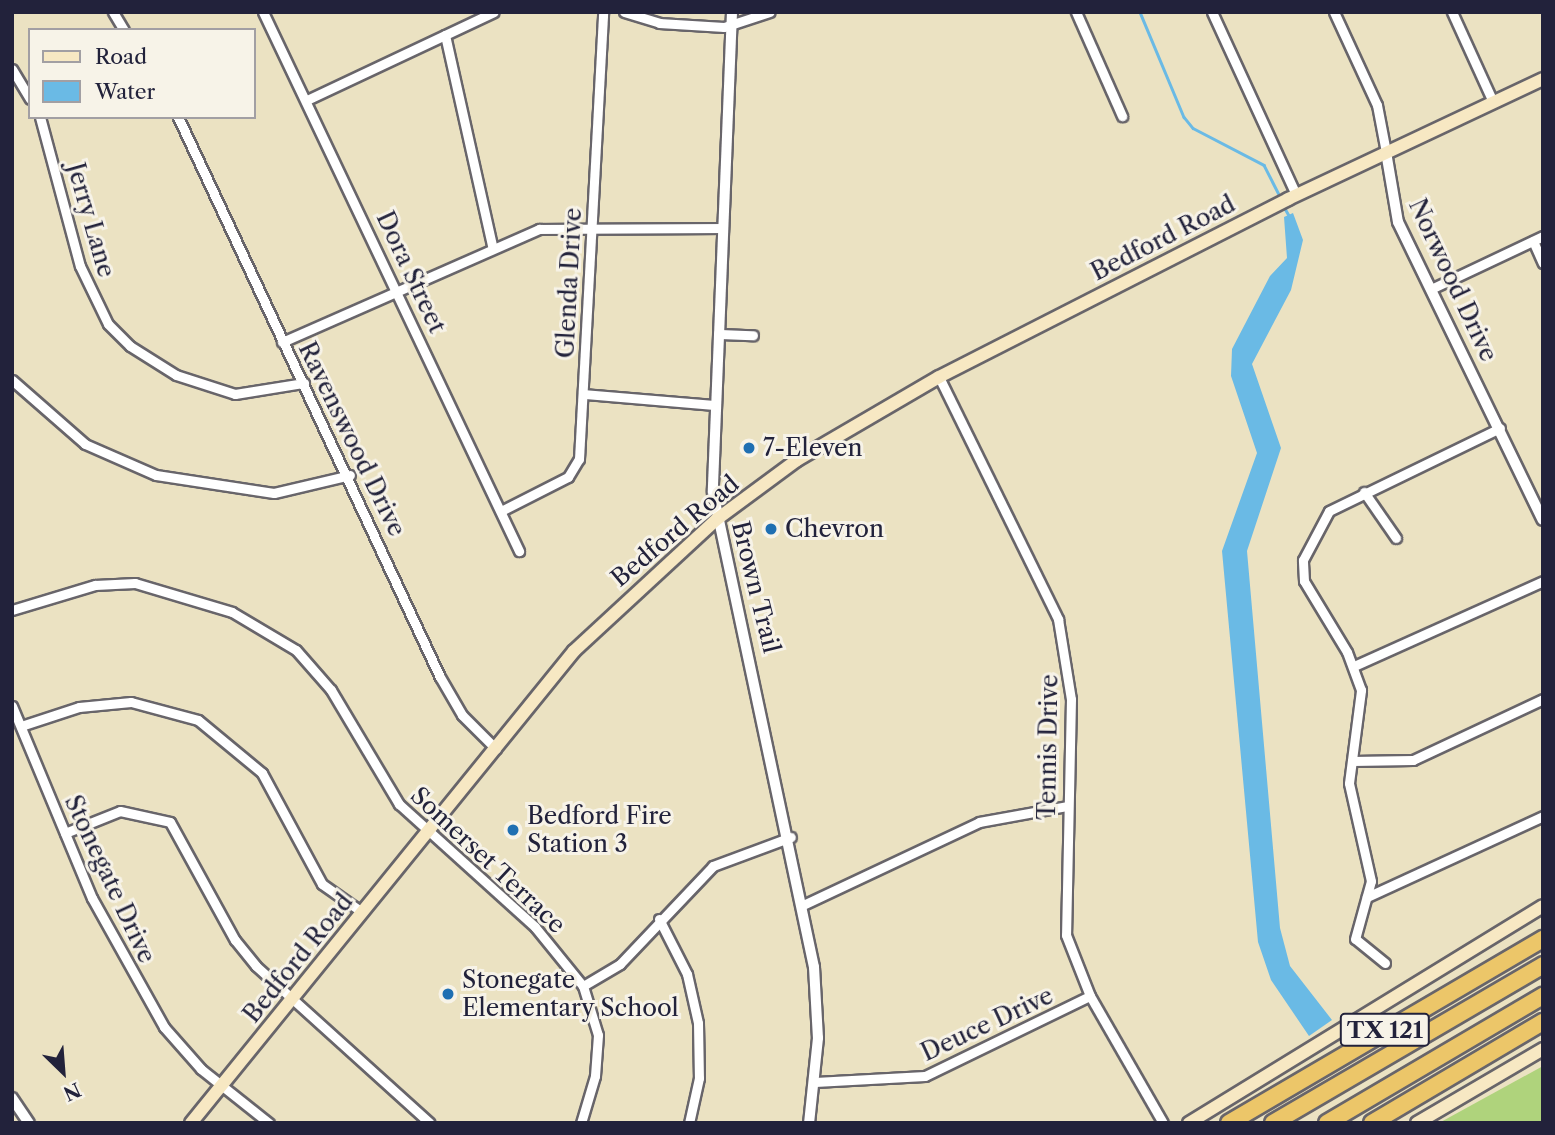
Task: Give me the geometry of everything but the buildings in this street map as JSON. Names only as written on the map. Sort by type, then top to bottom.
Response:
[{"type":"highway","name":"TX 121","points":[[1229,1123],[1543,939]]},
{"type":"highway","points":[[1273,1123],[1543,965]]},
{"type":"highway","points":[[1326,1123],[1543,996]]},
{"type":"highway","name":"TX 121","points":[[1372,1123],[1543,1022]]},
{"type":"main road","name":"Bedford Road","points":[[191,1123],[574,651],[717,519],[797,460],[939,377],[1287,199],[1543,79]]},
{"type":"main road","points":[[1189,1123],[1543,906]]},
{"type":"main road","points":[[1417,1123],[1543,1049]]},
{"type":"street","points":[[113,12],[123,28]]},
{"type":"street","name":"Dora Street","points":[[263,12],[309,99],[519,551]]},
{"type":"street","points":[[309,99],[494,12]]},
{"type":"street","name":"Glenda Drive","points":[[501,511],[575,469],[584,394],[603,12]]},
{"type":"street","points":[[624,12],[659,23],[731,27],[770,12]]},
{"type":"street","name":"Brown Trail","points":[[732,12],[718,334],[717,519],[791,837],[803,905],[819,1015],[815,1082],[809,1123]]},
{"type":"street","points":[[1076,12],[1122,116]]},
{"type":"street","points":[[1212,12],[1287,199]]},
{"type":"street","name":"Norwood Drive","points":[[1334,12],[1377,105],[1398,222],[1433,288],[1543,520]]},
{"type":"street","points":[[1452,12],[1493,102]]},
{"type":"street","points":[[445,35],[492,246]]},
{"type":"street","points":[[12,69],[28,96]]},
{"type":"street","name":"Jerry Lane","points":[[41,119],[80,266],[108,324],[130,346],[176,375],[227,393],[253,395],[304,383]]},
{"type":"street","name":"Ravenswood Drive","points":[[179,119],[282,342],[350,475],[452,700],[496,749]]},
{"type":"street","points":[[282,342],[492,246],[539,229],[722,228]]},
{"type":"street","points":[[1433,288],[1543,236]]},
{"type":"street","points":[[1533,241],[1543,262]]},
{"type":"street","points":[[718,334],[753,335]]},
{"type":"street","name":"Tennis Drive","points":[[939,377],[1058,619],[1070,677],[1066,936],[1090,996],[1163,1123]]},
{"type":"street","points":[[12,380],[85,444],[156,475],[274,493],[350,475]]},
{"type":"street","points":[[584,394],[716,405]]},
{"type":"street","points":[[1385,963],[1355,939],[1367,897],[1371,867],[1349,783],[1363,707],[1354,666],[1302,570],[1322,517],[1364,492],[1500,428]]},
{"type":"street","points":[[1364,492],[1396,538]]},
{"type":"street","points":[[1354,666],[1543,581]]},
{"type":"street","name":"Somerset Terrace","points":[[12,610],[95,585],[135,583],[267,629],[321,676],[388,790],[535,927],[583,986],[598,1035],[595,1076],[582,1122]]},
{"type":"street","points":[[1352,761],[1413,760],[1543,699]]},
{"type":"street","points":[[21,726],[79,707],[131,702],[198,720],[262,773],[322,884],[362,912]]},
{"type":"street","name":"Stonegate Drive","points":[[12,706],[107,927],[164,1027],[222,1085],[269,1123]]},
{"type":"street","points":[[803,905],[979,822],[1067,806]]},
{"type":"street","points":[[65,833],[120,811],[170,822],[234,940],[291,1000],[430,1123]]},
{"type":"street","points":[[1367,897],[1543,816]]},
{"type":"street","points":[[583,986],[620,964],[659,919],[713,866],[791,837]]},
{"type":"street","points":[[659,919],[687,974],[698,1023],[699,1078],[689,1123]]},
{"type":"street","name":"Deuce Drive","points":[[815,1082],[925,1076],[1090,996]]},
{"type":"street","points":[[12,1099],[29,1123]]},
{"type":"green space","points":[[1543,1066],[1543,1123],[1439,1123]]},
{"type":"water","points":[[1293,213],[1303,240],[1291,290],[1252,364],[1281,448],[1247,551],[1280,928],[1290,966],[1332,1020],[1309,1036],[1271,980],[1258,942],[1222,551],[1257,453],[1231,376],[1232,349],[1270,276],[1287,258],[1284,217]]},
{"type":"waterway","points":[[1140,12],[1184,117],[1193,128],[1264,165],[1281,199]]},
{"type":"waterway","points":[[1283,205],[1290,217]]},
{"type":"place","name":"7-Eleven","points":[[749,448]]},
{"type":"place","name":"Chevron","points":[[771,529]]},
{"type":"place","name":"Bedford Fire Station 3","points":[[513,830]]},
{"type":"place","name":"Stonegate Elementary School","points":[[448,994]]}]
